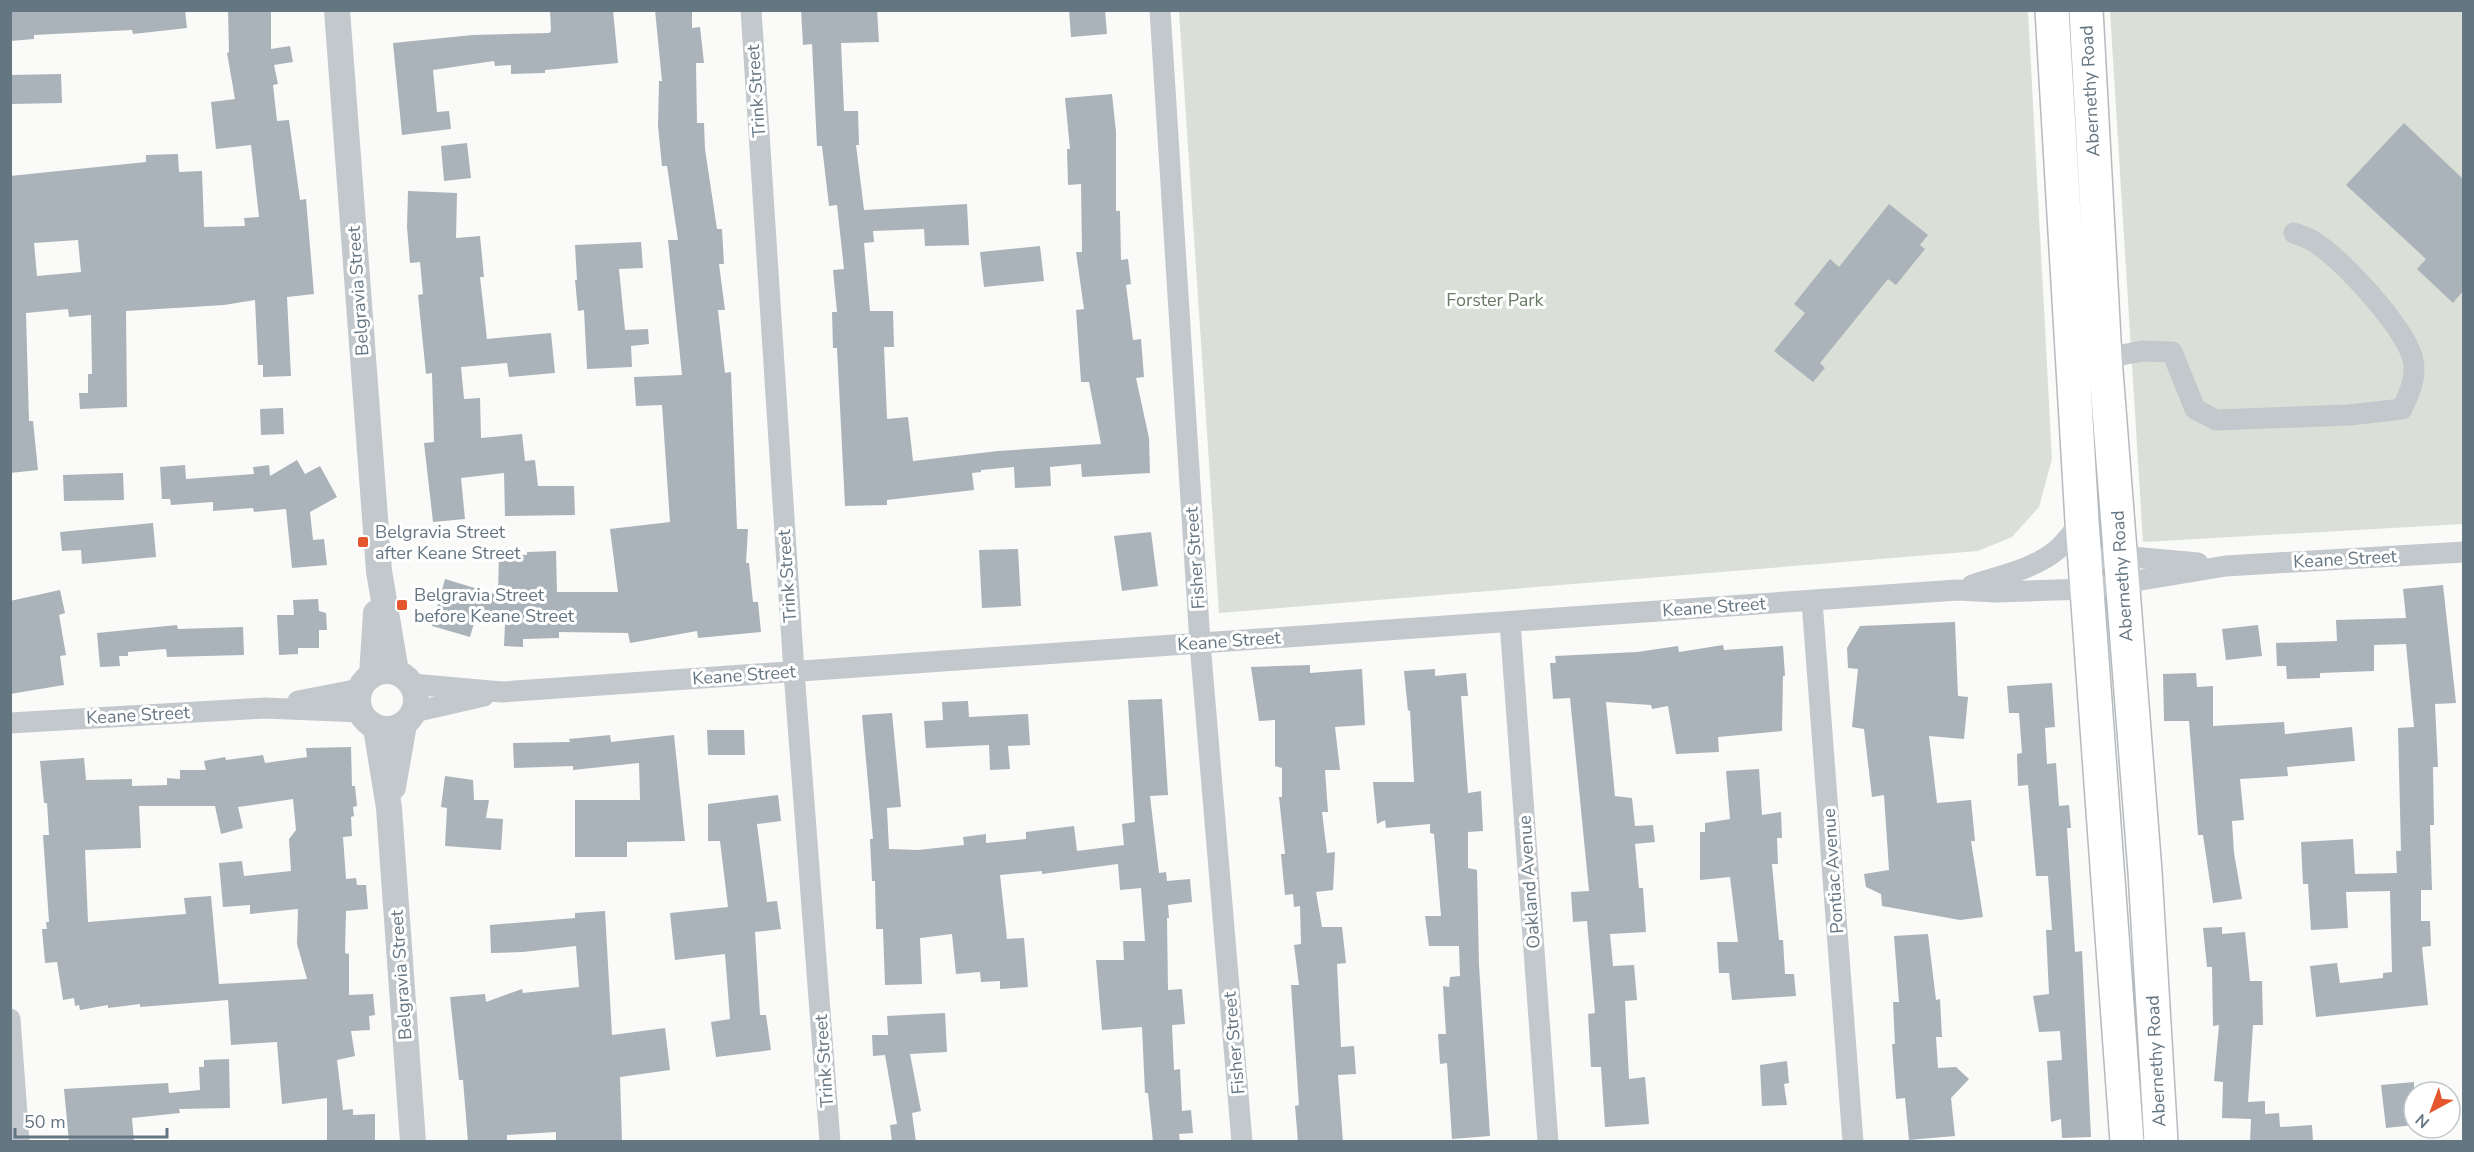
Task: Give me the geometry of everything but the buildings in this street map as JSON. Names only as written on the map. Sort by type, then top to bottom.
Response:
[{"type":"main road","name":"Abernethy Road","points":[[2052,10],[2082,520],[2127,1142]]},
{"type":"main road","name":"Abernethy Road","points":[[2085,10],[2105,358],[2145,872],[2161,1142]]},
{"type":"street","name":"Belgravia Street","points":[[337,10],[379,571],[379,693],[390,808],[413,1142]]},
{"type":"street","name":"Trink Street","points":[[751,10],[794,672],[830,1142]]},
{"type":"street","name":"Fisher Street","points":[[1160,10],[1200,643],[1242,1142]]},
{"type":"street","points":[[2105,358],[2143,351],[2172,352],[2195,409],[2216,420],[2349,415],[2402,409],[2413,387],[2412,357],[2401,334],[2368,290],[2315,242],[2295,232]]},
{"type":"street","name":"Keane Street","points":[[1957,590],[2016,571],[2050,555],[2066,541],[2082,520]]},
{"type":"street","name":"Keane Street","points":[[10,723],[265,708],[379,693],[502,692],[1957,590],[1996,592],[2122,570],[2463,552]]},
{"type":"street","name":"Keane Street","points":[[2086,575],[2122,570],[2226,566]]},
{"type":"street","name":"Pontiac Avenue","points":[[1812,601],[1853,1142]]},
{"type":"street","name":"Oakland Avenue","points":[[1510,622],[1548,1142]]},
{"type":"street","name":"Keane Street","points":[[409,718],[502,692]]},
{"type":"street","name":"Belgravia Street","points":[[379,693],[417,698],[409,718],[390,808]]},
{"type":"street","points":[[379,693],[391,729],[409,718]]},
{"type":"street","points":[[10,1018],[19,1142]]},
{"type":"green space","name":"Forster Park","points":[[1179,11],[2028,11],[2052,459],[2039,507],[2012,537],[1978,551],[1219,613]]},
{"type":"green space","points":[[2110,11],[2463,11],[2463,524],[2143,542]]},
{"type":"place","name":"Belgravia Street after Keane Street","points":[[363,542]]},
{"type":"place","name":"Belgravia Street before Keane Street","points":[[402,605]]}]
